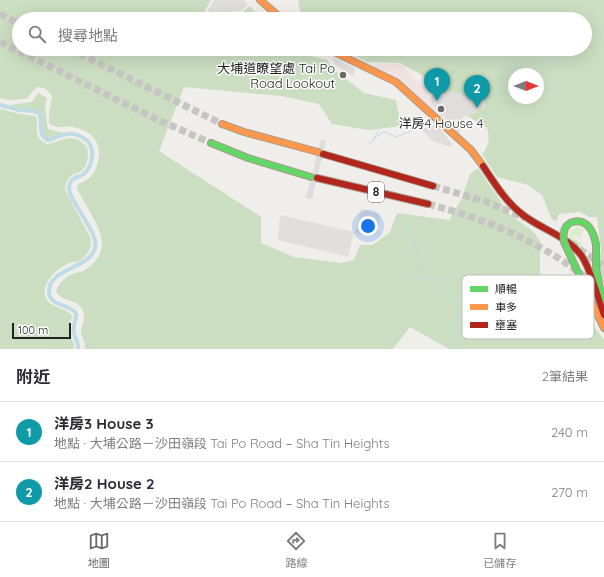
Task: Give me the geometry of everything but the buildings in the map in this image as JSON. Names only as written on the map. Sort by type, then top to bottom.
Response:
[{"type":"main road","points":[[260,0],[274,12]]},
{"type":"main road","points":[[342,56],[396,82],[471,150],[501,193],[514,207],[524,216],[555,234],[577,250],[585,263],[589,275]]},
{"type":"main road","name":"8","points":[[222,124],[244,132],[433,186]]},
{"type":"main road","name":"8","points":[[211,143],[252,159],[314,178],[428,204]]},
{"type":"main road","points":[[579,275],[564,242],[563,236],[564,229],[571,222],[577,221],[588,225],[592,231],[596,245],[596,270],[604,310]]},
{"type":"main road","points":[[594,288],[604,315]]},
{"type":"main road","points":[[594,307],[604,328]]},
{"type":"shaded area","points":[[214,0],[243,0],[248,5],[240,11],[208,11]]},
{"type":"shaded area","points":[[332,57],[355,69],[353,76],[335,65]]},
{"type":"shaded area","points":[[400,64],[421,84],[437,114],[404,84],[367,65]]},
{"type":"shaded area","points":[[453,91],[470,98],[480,98],[485,102],[485,107],[464,116],[460,123],[460,131],[458,133],[437,112],[429,98],[435,94],[444,95]]},
{"type":"shaded area","points":[[437,125],[452,144],[451,147],[433,141],[421,129]]},
{"type":"shaded area","points":[[361,209],[380,214],[377,234],[371,236],[355,233]]},
{"type":"shaded area","points":[[280,215],[354,232],[348,257],[278,240]]},
{"type":"green space","points":[[0,0],[211,0],[204,12],[12,12],[12,56],[310,56],[327,60],[333,69],[364,93],[396,100],[401,126],[369,130],[332,124],[319,104],[281,96],[184,87],[159,151],[261,217],[261,243],[294,257],[341,263],[354,260],[360,245],[373,245],[390,232],[397,213],[449,220],[461,200],[470,174],[478,168],[509,214],[534,232],[540,242],[540,275],[462,275],[462,339],[594,339],[594,326],[604,340],[604,349],[449,349],[410,327],[393,349],[85,349],[81,331],[84,318],[81,307],[78,304],[60,296],[56,292],[58,286],[63,280],[72,274],[88,268],[93,264],[100,253],[102,245],[99,229],[77,188],[78,184],[90,177],[96,169],[99,158],[98,145],[92,136],[81,129],[58,127],[49,124],[52,96],[45,88],[37,87],[26,99],[8,100],[0,98]]},
{"type":"green space","points":[[298,0],[604,0],[604,286],[599,260],[601,250],[597,217],[589,217],[580,212],[559,214],[557,221],[552,220],[542,195],[528,185],[497,177],[482,154],[488,142],[487,128],[466,115],[474,113],[485,107],[485,102],[480,98],[470,98],[453,91],[444,94],[435,94],[432,92],[422,75],[400,63],[367,62],[355,56],[592,56],[592,12],[300,12]]},
{"type":"green space","points":[[250,6],[255,12],[243,12]]},
{"type":"green space","points":[[38,93],[47,98],[45,110],[48,129],[63,133],[48,138],[42,134],[42,116],[40,111],[34,109],[22,109],[10,105],[32,102]]},
{"type":"green space","points":[[0,109],[36,116],[39,138],[47,144],[72,138],[81,142],[87,147],[87,163],[81,171],[68,179],[65,190],[90,237],[90,248],[82,259],[65,265],[54,273],[45,290],[45,296],[51,304],[72,315],[69,331],[74,345],[73,349],[0,349]]},
{"type":"green space","points":[[577,226],[584,230],[580,238],[574,235],[573,238],[580,242],[586,251],[569,238],[570,231]]},
{"type":"pier","points":[[321,140],[326,141],[312,199],[306,198]]},
{"type":"waterway","points":[[516,68],[522,56]]},
{"type":"waterway","points":[[536,68],[542,62],[559,56]]},
{"type":"waterway","points":[[485,102],[491,96],[508,86]]},
{"type":"waterway","points":[[0,105],[39,113],[41,132],[48,140],[65,134],[72,134],[85,139],[91,146],[92,156],[90,166],[84,174],[71,181],[69,184],[69,190],[93,235],[95,248],[92,255],[86,260],[55,278],[50,284],[49,292],[52,300],[73,310],[76,313],[74,335],[78,344],[78,349]]},
{"type":"waterway","points":[[373,140],[379,130],[385,125]]},
{"type":"waterway","points":[[370,144],[371,141],[383,132],[396,137],[414,130]]},
{"type":"waterway","points":[[589,217],[604,198]]},
{"type":"waterway","points":[[406,223],[421,263],[418,276],[420,279],[438,279],[445,285],[452,296],[459,314],[449,349]]},
{"type":"tunnel","points":[[0,14],[12,20]]},
{"type":"tunnel","points":[[0,42],[12,48]]},
{"type":"tunnel","points":[[28,56],[156,119],[211,143]]},
{"type":"tunnel","points":[[84,56],[222,124]]},
{"type":"tunnel","points":[[433,186],[484,201],[525,218]]},
{"type":"tunnel","points":[[428,204],[477,219],[521,238],[563,261],[583,275]]},
{"type":"tunnel","points":[[571,243],[604,267]]},
{"type":"tunnel","points":[[594,284],[604,292]]},
{"type":"traffic: fast","points":[[211,143],[248,158],[311,177]]},
{"type":"traffic: fast","points":[[579,275],[564,242],[565,228],[571,223],[578,221],[586,224],[592,231],[596,245]]},
{"type":"traffic: fast","points":[[596,245],[596,268],[603,304]]},
{"type":"traffic: slow","points":[[260,0],[274,12]]},
{"type":"traffic: slow","points":[[342,56],[396,82],[471,150],[483,166]]},
{"type":"traffic: slow","points":[[222,124],[244,132],[318,152]]},
{"type":"traffic: slow","points":[[594,307],[604,328]]},
{"type":"traffic: jam","points":[[323,154],[433,186]]},
{"type":"traffic: jam","points":[[483,166],[501,192],[517,210],[530,220],[575,248],[585,261],[591,275]]},
{"type":"traffic: jam","points":[[317,178],[428,204]]},
{"type":"traffic: jam","points":[[594,285],[604,315]]},
{"type":"place","name":"大埔道瞭望處 Tai Po Road Lookout","points":[[343,75]]},
{"type":"place","name":"洋房3 House 3","points":[[437,101]]},
{"type":"place","name":"洋房2 House 2","points":[[477,108]]},
{"type":"place","name":"洋房4 House 4","points":[[441,109]]}]
